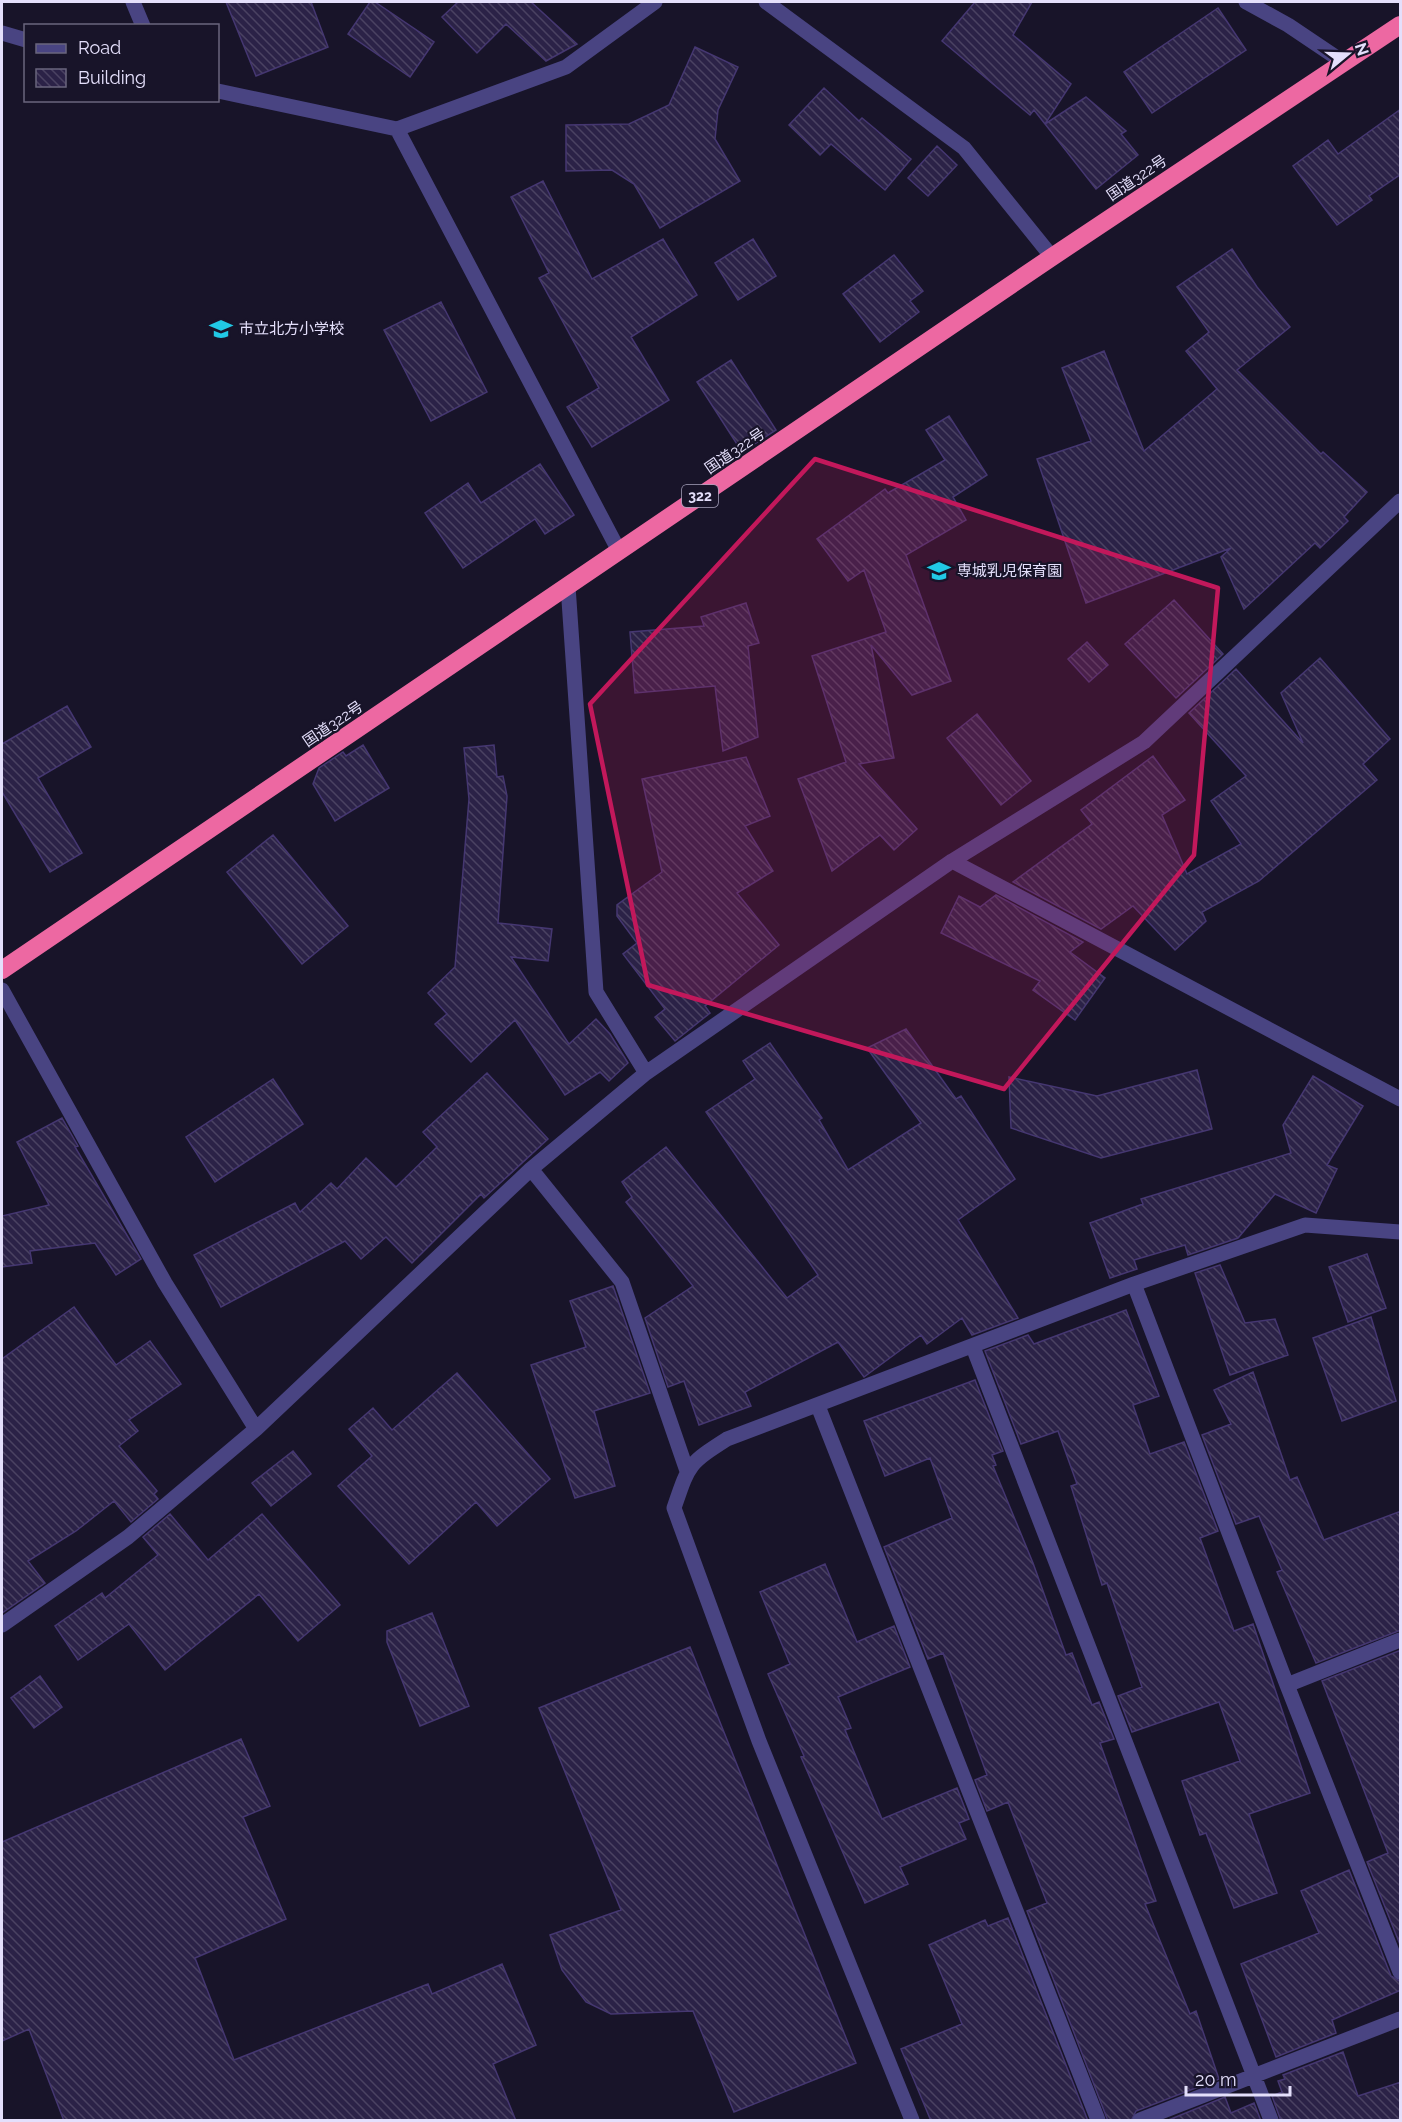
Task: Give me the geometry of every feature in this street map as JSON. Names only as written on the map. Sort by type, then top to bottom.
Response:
[{"type":"highway","name":"国道322号","points":[[2,970],[1052,257],[1401,25]]},
{"type":"street","points":[[133,2],[142,24]]},
{"type":"street","points":[[219,90],[397,129],[566,67],[655,2]]},
{"type":"street","points":[[766,2],[964,148],[1052,257]]},
{"type":"street","points":[[1246,2],[1288,25],[1343,62]]},
{"type":"street","points":[[2,33],[24,39]]},
{"type":"street","points":[[397,129],[619,551]]},
{"type":"street","points":[[2,1625],[128,1537],[256,1430],[531,1169],[645,1073],[952,861],[1144,742],[1401,501]]},
{"type":"street","points":[[568,586],[596,992],[645,1073]]},
{"type":"street","points":[[952,861],[1401,1099]]},
{"type":"street","points":[[2,990],[165,1282],[256,1430]]},
{"type":"street","points":[[531,1169],[622,1282],[687,1471]]},
{"type":"street","points":[[912,2121],[759,1741],[674,1508],[687,1471],[694,1460],[727,1439],[1134,1284],[1305,1225],[1401,1232]]},
{"type":"street","points":[[1134,1284],[1287,1685],[1401,1972]]},
{"type":"street","points":[[973,1347],[1270,2121]]},
{"type":"street","points":[[818,1406],[1098,2121]]},
{"type":"street","points":[[1287,1685],[1401,1640]]},
{"type":"street","points":[[1140,2121],[1401,2019]]},
{"type":"highlighted area","points":[[815,459],[1218,588],[1194,855],[1004,1089],[648,985],[590,704]]},
{"type":"building","points":[[226,2],[311,2],[328,47],[256,76]]},
{"type":"building","points":[[370,2],[375,2],[434,42],[410,77],[348,34]]},
{"type":"building","points":[[458,2],[531,2],[577,44],[546,61],[506,24],[477,53],[442,17]]},
{"type":"building","points":[[975,2],[1032,2],[1013,35],[1071,84],[1045,124],[1034,110],[1030,115],[942,41]]},
{"type":"building","points":[[1218,8],[1246,50],[1152,113],[1124,72]]},
{"type":"building","points":[[695,47],[738,67],[718,110],[715,139],[740,181],[660,228],[634,184],[612,170],[566,171],[566,125],[629,124],[669,105]]},
{"type":"building","points":[[824,88],[859,121],[862,118],[911,159],[885,190],[831,144],[820,155],[789,125]]},
{"type":"building","points":[[1086,97],[1126,131],[1121,134],[1138,155],[1096,189],[1045,124]]},
{"type":"building","points":[[1401,109],[1401,174],[1369,196],[1372,200],[1337,225],[1293,166],[1328,140],[1338,154]]},
{"type":"building","points":[[937,146],[957,165],[928,196],[908,178]]},
{"type":"building","points":[[543,181],[592,279],[663,239],[697,295],[631,337],[669,400],[592,447],[567,407],[599,388],[539,278],[549,273],[511,197]]},
{"type":"building","points":[[753,239],[776,276],[738,300],[715,263]]},
{"type":"building","points":[[1232,249],[1257,287],[1290,327],[1237,370],[1321,454],[1323,452],[1367,492],[1344,517],[1348,521],[1320,548],[1315,543],[1244,609],[1221,557],[1231,548],[1086,603],[1037,459],[1091,441],[1062,368],[1104,351],[1144,451],[1217,389],[1186,351],[1209,332],[1177,287]]},
{"type":"building","points":[[894,255],[923,291],[910,301],[919,312],[880,342],[843,294]]},
{"type":"building","points":[[441,302],[487,392],[431,421],[384,330]]},
{"type":"building","points":[[731,360],[776,430],[742,452],[697,382]]},
{"type":"building","points":[[949,416],[987,475],[953,497],[966,520],[906,555],[951,681],[912,695],[871,645],[894,758],[859,764],[917,829],[894,850],[880,835],[832,871],[798,779],[846,762],[812,656],[886,632],[864,570],[848,581],[817,539],[885,489],[888,493],[945,460],[926,430]]},
{"type":"building","points":[[540,464],[574,515],[545,534],[535,519],[463,568],[425,513],[468,483],[481,503]]},
{"type":"building","points":[[1174,600],[1223,654],[1176,698],[1125,644]]},
{"type":"building","points":[[746,603],[759,643],[748,646],[758,737],[723,751],[715,686],[635,693],[630,632],[704,626],[701,617]]},
{"type":"building","points":[[1087,642],[1108,665],[1089,682],[1068,659]]},
{"type":"building","points":[[1320,658],[1390,739],[1363,764],[1377,780],[1259,881],[1202,912],[1206,921],[1175,950],[1133,906],[1101,929],[1013,882],[1092,824],[1081,810],[1153,756],[1185,800],[1162,815],[1187,874],[1241,844],[1211,801],[1246,776],[1189,713],[1236,669],[1303,743],[1281,693]]},
{"type":"building","points":[[67,706],[91,747],[38,778],[82,853],[50,872],[2,792],[2,744]]},
{"type":"building","points":[[977,714],[1031,781],[1001,805],[947,738]]},
{"type":"building","points":[[363,745],[389,788],[335,821],[313,784],[319,768],[343,752],[346,756]]},
{"type":"building","points":[[494,745],[497,777],[503,776],[507,796],[498,923],[552,929],[548,961],[511,957],[569,1044],[596,1019],[610,1034],[628,1063],[609,1081],[600,1072],[565,1095],[515,1020],[471,1062],[435,1024],[447,1014],[428,993],[455,967],[469,799],[464,748]]},
{"type":"building","points":[[746,757],[770,816],[745,826],[773,871],[737,893],[779,945],[705,1006],[710,1013],[675,1041],[655,1017],[665,1009],[623,954],[637,943],[617,916],[617,905],[662,872],[642,779]]},
{"type":"building","points":[[273,835],[348,926],[302,964],[227,872]]},
{"type":"building","points":[[996,895],[1083,942],[1070,952],[1105,978],[1075,1020],[1033,990],[1040,981],[941,933],[959,896],[980,907]]},
{"type":"building","points":[[906,1029],[956,1099],[961,1096],[1015,1179],[958,1220],[1018,1318],[972,1335],[962,1318],[927,1344],[921,1335],[864,1377],[838,1342],[745,1392],[751,1406],[699,1425],[684,1381],[668,1387],[645,1318],[693,1286],[626,1202],[632,1197],[622,1182],[666,1147],[787,1298],[818,1275],[706,1112],[755,1079],[743,1061],[770,1043],[822,1118],[819,1120],[848,1170],[921,1123],[867,1048]]},
{"type":"building","points":[[1197,1070],[1212,1129],[1101,1158],[1011,1128],[1009,1077],[1097,1096]]},
{"type":"building","points":[[487,1073],[548,1139],[484,1198],[481,1194],[412,1263],[386,1237],[361,1259],[345,1241],[221,1307],[194,1255],[295,1203],[300,1212],[331,1183],[337,1189],[366,1158],[396,1187],[437,1147],[423,1132]]},
{"type":"building","points":[[1313,1076],[1363,1106],[1327,1165],[1337,1169],[1316,1213],[1275,1194],[1238,1238],[1188,1255],[1185,1245],[1134,1260],[1137,1269],[1110,1278],[1090,1223],[1143,1204],[1141,1199],[1291,1153],[1283,1125]]},
{"type":"building","points":[[273,1079],[303,1124],[215,1182],[186,1137]]},
{"type":"building","points":[[62,1118],[78,1146],[75,1147],[141,1259],[116,1275],[95,1243],[30,1251],[32,1263],[2,1267],[2,1216],[49,1205],[17,1142]]},
{"type":"building","points":[[1367,1254],[1386,1308],[1348,1322],[1329,1267]]},
{"type":"building","points":[[1220,1265],[1245,1323],[1275,1319],[1288,1355],[1230,1375],[1195,1273]]},
{"type":"building","points":[[613,1286],[650,1393],[594,1411],[615,1486],[575,1498],[531,1365],[586,1347],[570,1301]]},
{"type":"building","points":[[74,1307],[116,1365],[150,1341],[181,1384],[129,1420],[138,1431],[119,1446],[157,1491],[154,1494],[158,1499],[131,1522],[114,1501],[76,1531],[28,1561],[45,1583],[2,1613],[2,1359]]},
{"type":"building","points":[[1126,1310],[1159,1396],[1133,1405],[1150,1454],[1184,1442],[1218,1531],[1200,1538],[1234,1631],[1253,1624],[1310,1793],[1249,1814],[1277,1893],[1234,1908],[1206,1833],[1200,1835],[1182,1781],[1240,1761],[1219,1702],[1132,1732],[1118,1696],[1142,1687],[1107,1583],[1102,1585],[1071,1486],[1077,1484],[1058,1431],[1021,1444],[985,1351],[1028,1335],[1034,1344]]},
{"type":"building","points":[[1371,1317],[1396,1401],[1342,1421],[1313,1338]]},
{"type":"building","points":[[1253,1372],[1290,1480],[1297,1477],[1324,1540],[1401,1511],[1401,1630],[1316,1663],[1277,1572],[1282,1570],[1259,1516],[1236,1524],[1202,1435],[1231,1424],[1214,1390]]},
{"type":"building","points":[[457,1373],[550,1479],[497,1526],[476,1502],[409,1564],[338,1486],[372,1456],[349,1429],[373,1408],[392,1430]]},
{"type":"building","points":[[975,1380],[1003,1451],[992,1455],[996,1465],[993,1466],[1033,1563],[1066,1655],[1072,1653],[1092,1705],[1099,1702],[1114,1739],[1100,1743],[1156,1901],[1145,1904],[1190,2014],[1196,2011],[1219,2079],[1136,2111],[1131,2121],[1108,2121],[1027,1911],[1047,1903],[1008,1802],[987,1811],[975,1780],[987,1775],[943,1653],[928,1659],[884,1547],[952,1518],[930,1458],[885,1476],[864,1421]]},
{"type":"building","points":[[293,1451],[311,1474],[271,1506],[252,1483]]},
{"type":"building","points":[[170,1514],[208,1560],[262,1514],[340,1605],[298,1641],[259,1594],[165,1670],[129,1624],[78,1660],[55,1626],[102,1593],[105,1598],[158,1555],[143,1537]]},
{"type":"building","points":[[825,1564],[857,1642],[894,1626],[910,1667],[838,1697],[851,1728],[845,1730],[882,1819],[957,1788],[969,1819],[959,1823],[966,1839],[900,1867],[908,1884],[865,1903],[801,1757],[804,1756],[768,1674],[790,1664],[760,1592]]},
{"type":"building","points":[[432,1613],[469,1706],[420,1726],[387,1642],[387,1631]]},
{"type":"building","points":[[690,1647],[856,2063],[734,2112],[693,2011],[611,2014],[586,2002],[562,1970],[550,1935],[621,1910],[539,1708]]},
{"type":"building","points":[[1401,1650],[1401,1947],[1367,1862],[1388,1853],[1322,1681]]},
{"type":"building","points":[[40,1676],[62,1707],[34,1728],[11,1698]]},
{"type":"building","points":[[241,1739],[270,1806],[243,1817],[286,1919],[195,1958],[234,2060],[428,1984],[432,1994],[502,1964],[536,2045],[493,2064],[516,2121],[64,2121],[29,2029],[2,2041],[2,1842]]},
{"type":"building","points":[[1349,1870],[1391,1976],[1401,1982],[1401,1990],[1332,2020],[1336,2033],[1276,2057],[1241,1964],[1319,1933],[1301,1891]]},
{"type":"building","points":[[1008,1918],[1088,2121],[931,2121],[901,2049],[962,2024],[929,1945],[985,1920],[988,1926]]},
{"type":"building","points":[[1343,2052],[1358,2096],[1401,2082],[1401,2121],[1281,2121],[1272,2096],[1282,2092],[1278,2081],[1285,2079],[1283,2075]]},
{"type":"building","points":[[1225,2097],[1231,2113],[1254,2103],[1261,2121],[1166,2121]]},
{"type":"place","name":"市立北方小学校","points":[[221,329]]},
{"type":"place","name":"専城乳児保育園","points":[[939,571]]}]
